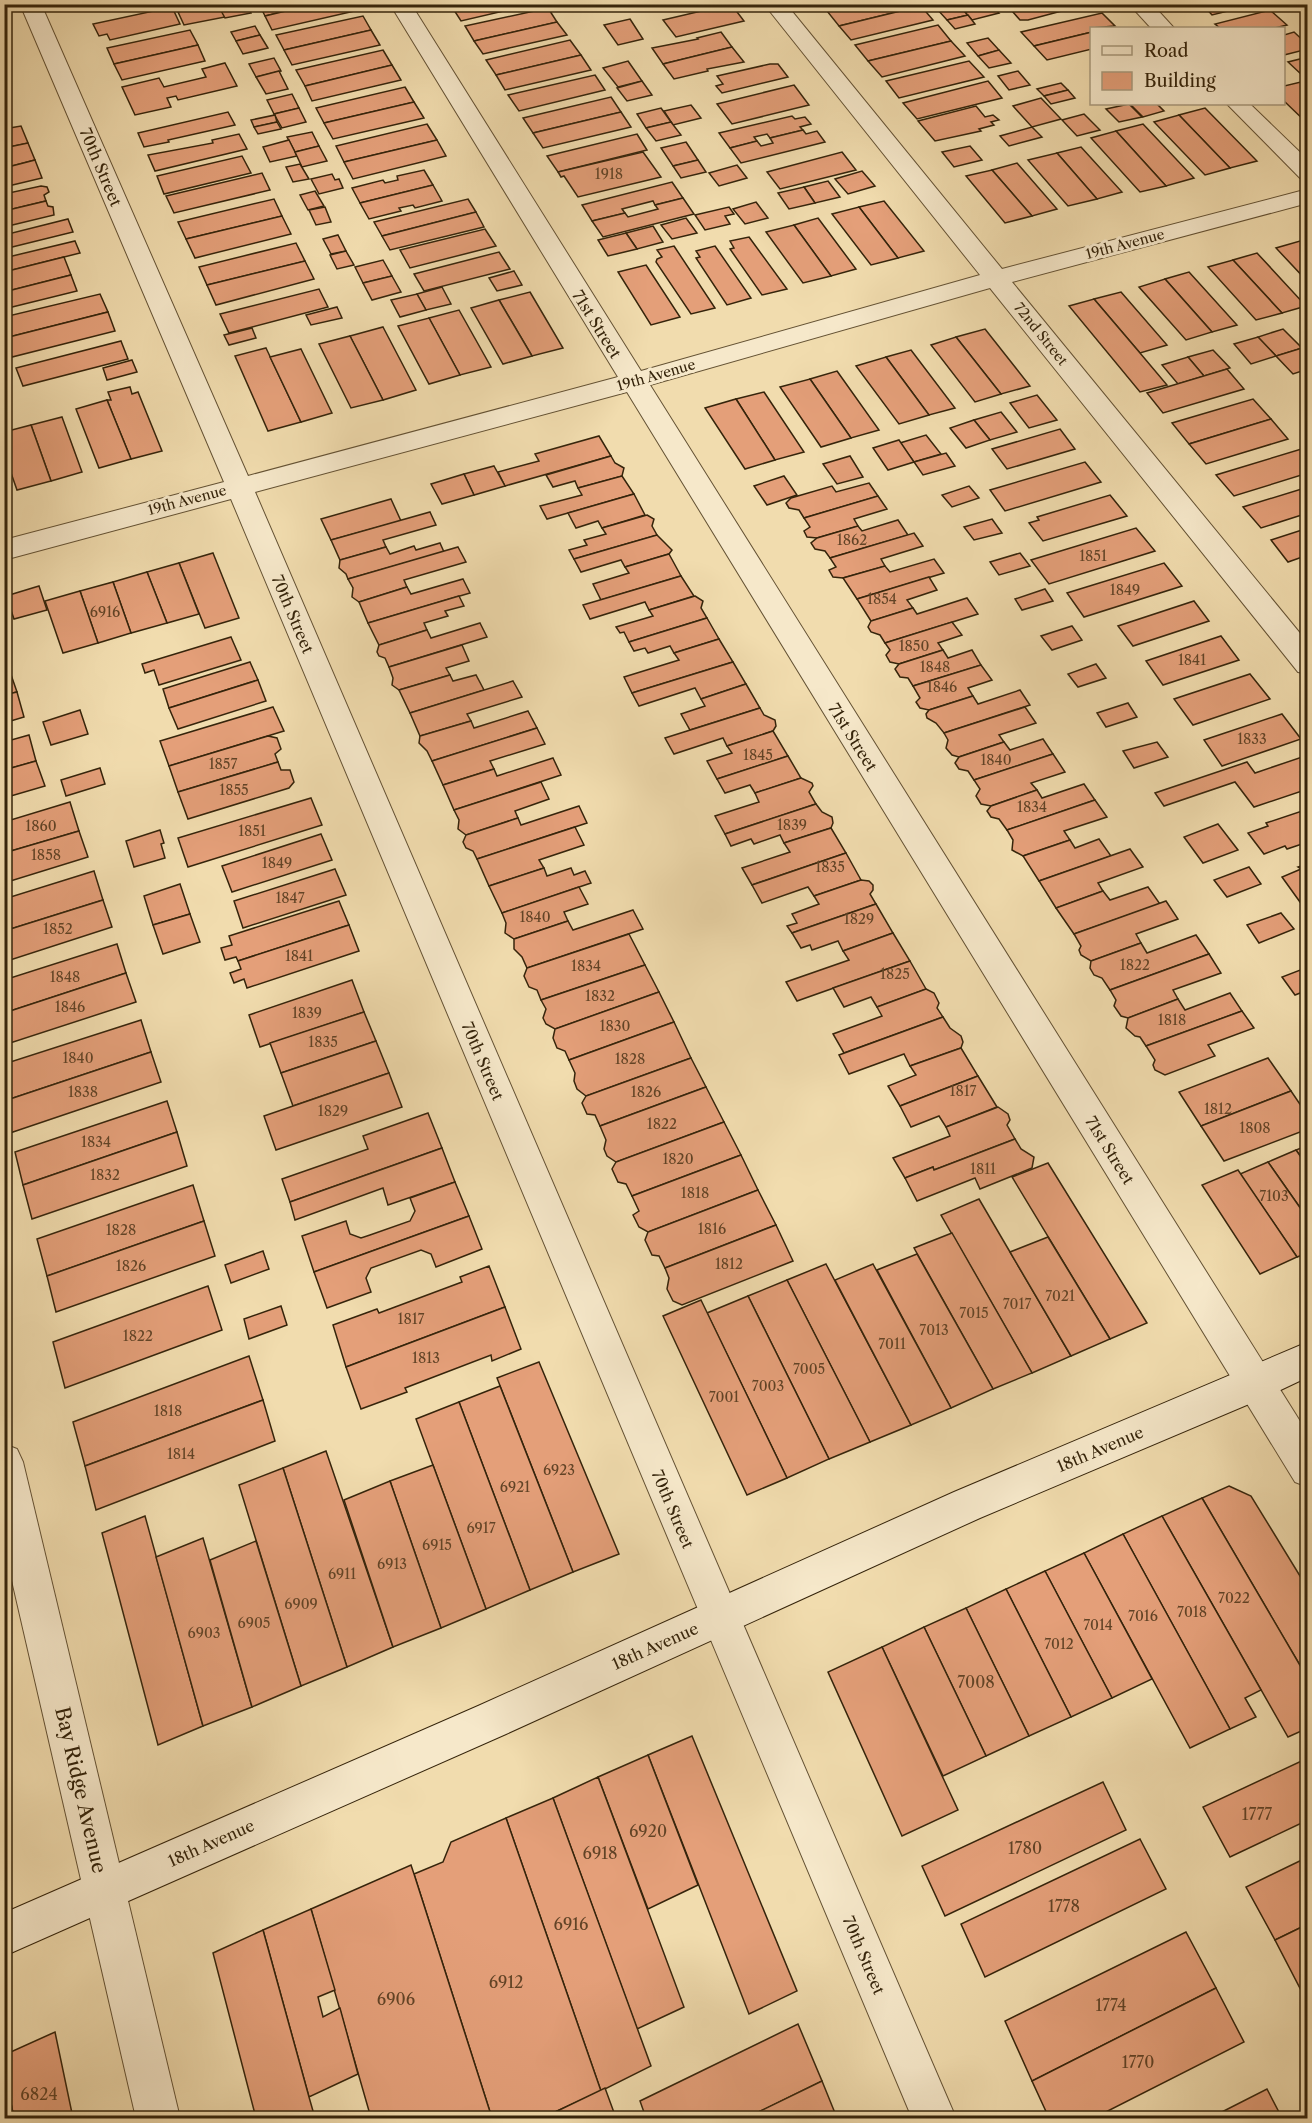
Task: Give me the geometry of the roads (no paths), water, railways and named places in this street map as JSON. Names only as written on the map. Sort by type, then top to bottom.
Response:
[{"type":"street","name":"70th Street","points":[[30,4],[239,486],[934,2118]]},
{"type":"street","name":"71st Street","points":[[400,4],[632,382],[1308,1469]]},
{"type":"street","name":"72nd Street","points":[[774,4],[1308,664]]},
{"type":"street","points":[[1140,4],[1162,27]]},
{"type":"street","points":[[1239,105],[1308,173]]},
{"type":"street","name":"19th Avenue","points":[[4,550],[632,382],[996,278],[1308,196]]},
{"type":"street","name":"18th Avenue","points":[[4,1935],[967,1505],[1255,1384],[1308,1359]]},
{"type":"street","name":"Bay Ridge Avenue","points":[[4,1462],[158,2118]]}]
